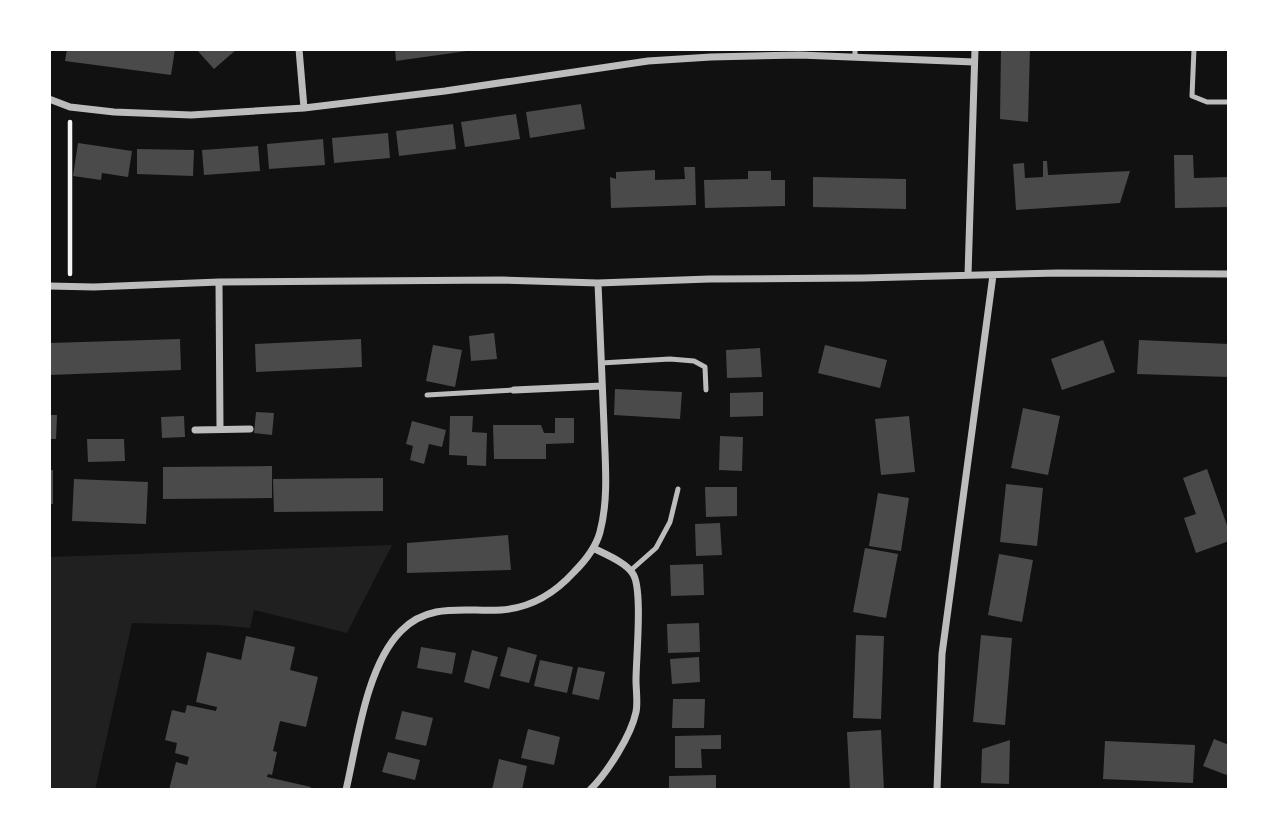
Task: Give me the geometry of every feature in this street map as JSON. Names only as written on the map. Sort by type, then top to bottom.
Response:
[{"type":"street","points":[[299,49],[304,108]]},
{"type":"street","points":[[968,275],[975,49]]},
{"type":"street","points":[[49,99],[70,107],[114,112],[191,115],[304,108],[445,91],[648,61],[855,53],[974,62]]},
{"type":"street","points":[[49,286],[502,280],[598,283],[1058,273],[1229,274]]},
{"type":"street","points":[[937,790],[942,654],[993,275]]},
{"type":"street","points":[[219,282],[220,429]]},
{"type":"street","points":[[346,790],[369,688],[385,651],[401,630],[416,619],[435,611],[502,610],[524,606],[547,596],[562,584],[593,548],[600,533],[605,501],[598,283]]},
{"type":"street","points":[[514,390],[603,386]]},
{"type":"street","points":[[195,430],[250,429]]},
{"type":"street","points":[[590,790],[623,744],[637,712],[639,591],[633,573],[615,559],[593,548]]},
{"type":"lane","points":[[1194,49],[1192,96],[1207,102],[1229,102]]},
{"type":"lane","points":[[601,363],[670,359],[694,361],[705,367],[706,390]]},
{"type":"lane","points":[[428,395],[514,390]]},
{"type":"lane","points":[[630,571],[656,548],[670,522],[678,489]]},
{"type":"path","points":[[70,107],[70,286]]},
{"type":"shaded area","points":[[392,545],[347,633],[254,610],[250,628],[132,623],[95,790],[49,790],[49,557]]},
{"type":"building","points":[[67,49],[175,49],[171,75],[65,61]]},
{"type":"building","points":[[196,49],[237,49],[214,69]]},
{"type":"building","points":[[395,49],[467,49],[467,51],[396,61]]},
{"type":"building","points":[[1001,49],[1030,49],[1028,122],[1000,119]]},
{"type":"building","points":[[581,104],[585,129],[530,138],[526,112]]},
{"type":"building","points":[[516,114],[520,139],[465,147],[461,122]]},
{"type":"building","points":[[453,124],[456,149],[399,156],[396,131]]},
{"type":"building","points":[[388,133],[390,158],[334,163],[332,138]]},
{"type":"building","points":[[323,139],[325,165],[269,169],[267,144]]},
{"type":"building","points":[[78,143],[132,151],[128,177],[102,173],[101,180],[73,176]]},
{"type":"building","points":[[258,146],[260,171],[204,175],[202,150]]},
{"type":"building","points":[[137,149],[194,150],[193,176],[137,174]]},
{"type":"building","points":[[1174,155],[1193,155],[1194,178],[1229,177],[1229,207],[1175,208]]},
{"type":"building","points":[[1043,161],[1047,161],[1048,175],[1130,171],[1120,203],[1016,210],[1013,164],[1024,163],[1025,178],[1043,177]]},
{"type":"building","points":[[684,167],[695,167],[696,205],[611,208],[610,177],[616,179],[616,172],[655,170],[655,180],[685,179]]},
{"type":"building","points":[[748,171],[771,171],[771,180],[785,180],[785,206],[705,208],[704,180],[748,179]]},
{"type":"building","points":[[813,177],[906,179],[906,209],[813,207]]},
{"type":"building","points":[[494,333],[497,359],[471,361],[469,336]]},
{"type":"building","points":[[180,339],[181,370],[49,375],[49,343]]},
{"type":"building","points":[[361,339],[362,367],[256,372],[255,344]]},
{"type":"building","points":[[1103,340],[1115,372],[1062,390],[1051,359]]},
{"type":"building","points":[[1139,340],[1229,344],[1229,377],[1137,374]]},
{"type":"building","points":[[433,345],[462,350],[455,387],[426,381]]},
{"type":"building","points":[[825,345],[887,360],[880,388],[818,373]]},
{"type":"building","points":[[760,348],[762,377],[727,378],[726,350]]},
{"type":"building","points":[[615,389],[682,392],[680,419],[614,415]]},
{"type":"building","points":[[763,392],[763,416],[730,417],[730,393]]},
{"type":"building","points":[[1023,408],[1060,416],[1048,475],[1011,468]]},
{"type":"building","points":[[256,412],[274,413],[272,435],[254,433]]},
{"type":"building","points":[[49,415],[57,415],[56,439],[49,439]]},
{"type":"building","points":[[184,416],[185,437],[162,438],[161,417]]},
{"type":"building","points":[[450,416],[473,416],[472,432],[487,433],[486,466],[467,465],[467,456],[449,455]]},
{"type":"building","points":[[909,416],[915,472],[881,475],[875,419]]},
{"type":"building","points":[[555,418],[574,418],[574,443],[546,444],[546,459],[494,459],[493,425],[541,425],[544,433],[555,433]]},
{"type":"building","points":[[412,421],[446,430],[442,447],[429,444],[424,464],[410,460],[413,446],[406,444]]},
{"type":"building","points":[[720,436],[743,437],[742,471],[719,470]]},
{"type":"building","points":[[87,439],[124,439],[125,461],[88,462]]},
{"type":"building","points":[[272,466],[272,498],[163,499],[163,467]]},
{"type":"building","points":[[1207,469],[1229,531],[1229,541],[1196,553],[1184,518],[1196,514],[1183,478]]},
{"type":"building","points":[[49,470],[53,470],[53,504],[49,504]]},
{"type":"building","points":[[383,478],[383,511],[274,512],[273,479]]},
{"type":"building","points":[[74,479],[148,482],[146,524],[72,521]]},
{"type":"building","points":[[1006,484],[1043,488],[1037,546],[1000,542]]},
{"type":"building","points":[[705,487],[737,487],[737,516],[706,517]]},
{"type":"building","points":[[878,493],[909,498],[901,551],[869,546]]},
{"type":"building","points":[[720,523],[722,555],[696,556],[695,524]]},
{"type":"building","points":[[508,535],[511,570],[407,573],[407,543]]},
{"type":"building","points":[[865,548],[898,554],[886,618],[853,612]]},
{"type":"building","points":[[999,554],[1033,560],[1022,622],[988,615]]},
{"type":"building","points":[[703,564],[704,595],[671,596],[670,565]]},
{"type":"building","points":[[699,623],[700,652],[668,653],[667,624]]},
{"type":"building","points":[[856,635],[884,636],[881,719],[853,718]]},
{"type":"building","points":[[981,635],[1012,638],[1005,725],[973,722]]},
{"type":"building","points":[[246,636],[295,647],[290,670],[318,677],[306,727],[280,721],[273,751],[277,752],[272,775],[268,774],[267,777],[311,787],[310,790],[169,790],[176,762],[187,765],[189,757],[175,753],[177,743],[165,740],[172,710],[185,713],[187,705],[216,711],[217,707],[196,702],[207,652],[241,660]]},
{"type":"building","points":[[421,647],[456,653],[452,674],[417,668]]},
{"type":"building","points":[[508,647],[537,655],[529,683],[500,676]]},
{"type":"building","points":[[472,650],[498,657],[489,689],[464,682]]},
{"type":"building","points":[[699,657],[700,682],[672,684],[670,659]]},
{"type":"building","points":[[540,660],[573,667],[567,693],[534,686]]},
{"type":"building","points":[[578,667],[605,672],[599,700],[572,694]]},
{"type":"building","points":[[673,699],[705,699],[704,728],[672,728]]},
{"type":"building","points":[[402,711],[433,718],[426,746],[395,739]]},
{"type":"building","points":[[528,729],[560,737],[554,765],[521,758]]},
{"type":"building","points":[[881,730],[884,790],[850,790],[847,732]]},
{"type":"building","points":[[721,735],[721,749],[701,749],[702,768],[675,768],[675,736]]},
{"type":"building","points":[[1214,739],[1229,745],[1229,776],[1203,766]]},
{"type":"building","points":[[1010,740],[1009,784],[981,783],[982,749]]},
{"type":"building","points":[[1105,741],[1195,745],[1193,783],[1103,779]]},
{"type":"building","points":[[388,752],[420,760],[415,780],[382,772]]},
{"type":"building","points":[[499,759],[527,766],[522,790],[492,790]]},
{"type":"building","points":[[716,775],[716,788],[669,790],[669,776]]}]
